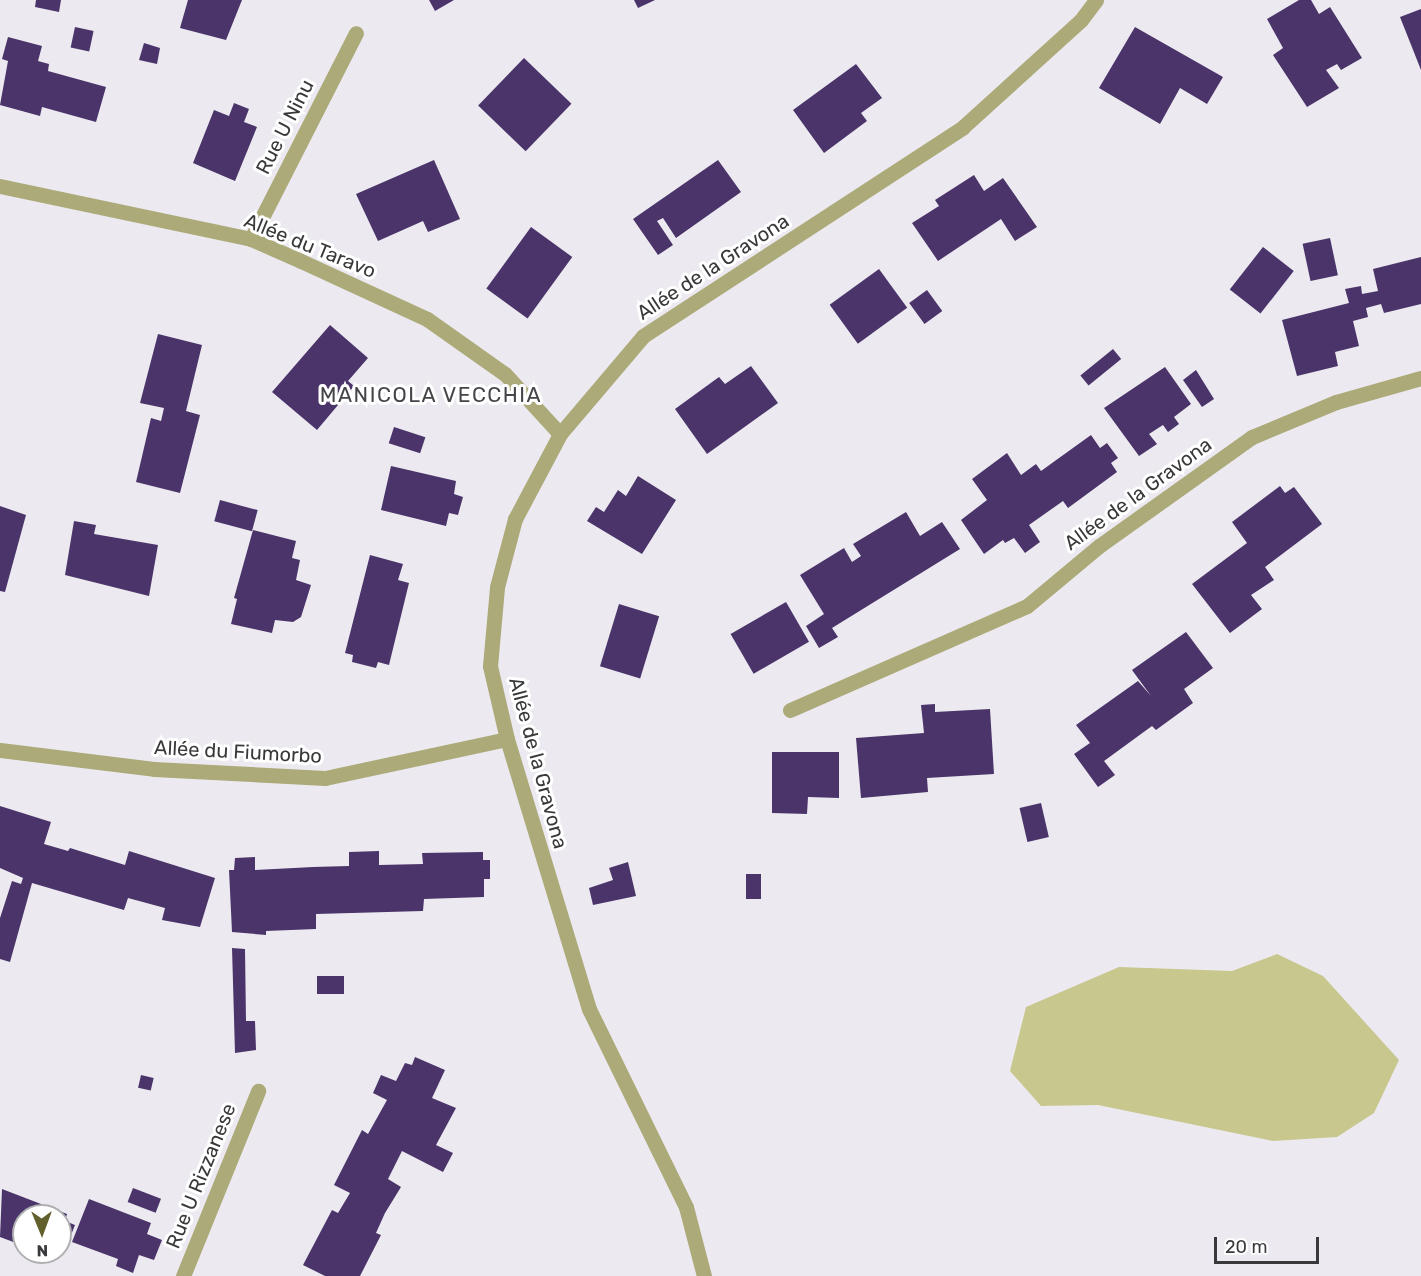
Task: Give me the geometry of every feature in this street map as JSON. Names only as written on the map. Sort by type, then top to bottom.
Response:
[{"type":"street","name":"Allée de la Gravona","points":[[704,1276],[686,1207],[589,1009],[507,739],[490,666],[497,587],[515,519],[560,434],[643,336],[963,128],[1081,20],[1096,0]]},
{"type":"street","name":"Rue U Ninu","points":[[251,239],[356,33]]},
{"type":"street","name":"Allée du Taravo","points":[[0,186],[251,239],[427,319],[505,374],[560,434]]},
{"type":"street","name":"Allée de la Gravona","points":[[790,710],[1027,606],[1099,546],[1252,437],[1336,402],[1421,378]]},
{"type":"street","name":"Allée du Fiumorbo","points":[[0,750],[154,770],[326,778],[507,739]]},
{"type":"street","name":"Rue U Rizzanese","points":[[183,1276],[258,1091]]},
{"type":"shaded area","points":[[1277,954],[1323,976],[1399,1060],[1374,1113],[1337,1137],[1273,1141],[1098,1105],[1041,1106],[1010,1071],[1026,1007],[1119,967],[1232,971]]},
{"type":"building","points":[[36,0],[61,0],[59,12],[35,7]]},
{"type":"building","points":[[188,0],[242,0],[226,40],[180,28]]},
{"type":"building","points":[[429,0],[454,0],[435,11]]},
{"type":"building","points":[[634,0],[655,0],[638,8]]},
{"type":"building","points":[[1299,0],[1311,0],[1319,14],[1330,7],[1362,58],[1341,70],[1337,64],[1326,70],[1339,88],[1307,107],[1273,55],[1283,48],[1267,19]]},
{"type":"building","points":[[1421,9],[1421,70],[1400,17]]},
{"type":"building","points":[[75,27],[94,31],[89,51],[71,48]]},
{"type":"building","points":[[1135,27],[1223,77],[1207,104],[1180,88],[1160,124],[1099,88]]},
{"type":"building","points":[[8,37],[42,46],[38,61],[49,64],[48,71],[106,87],[96,122],[42,107],[40,116],[0,105],[8,61],[2,59]]},
{"type":"building","points":[[144,43],[160,48],[157,64],[139,60]]},
{"type":"building","points":[[524,58],[571,104],[526,151],[478,105]]},
{"type":"building","points":[[856,64],[882,98],[861,113],[867,121],[824,153],[793,110]]},
{"type":"building","points":[[234,103],[249,109],[244,122],[257,127],[235,181],[193,163],[214,110],[229,116]]},
{"type":"building","points":[[434,160],[460,219],[428,232],[423,221],[378,241],[356,194]]},
{"type":"building","points":[[718,160],[741,192],[676,238],[663,218],[657,221],[673,245],[658,255],[633,219]]},
{"type":"building","points":[[974,175],[984,191],[1003,178],[1037,227],[1015,241],[1001,219],[938,261],[912,223],[939,206],[935,200]]},
{"type":"building","points":[[531,227],[572,257],[528,318],[486,288]]},
{"type":"building","points":[[1330,238],[1338,275],[1311,281],[1303,244]]},
{"type":"building","points":[[1263,247],[1294,271],[1260,314],[1230,290]]},
{"type":"building","points":[[1421,257],[1421,304],[1384,313],[1381,304],[1366,308],[1368,317],[1353,321],[1359,346],[1335,352],[1338,366],[1297,376],[1282,320],[1349,303],[1345,289],[1361,286],[1362,294],[1378,291],[1373,269]]},
{"type":"building","points":[[879,269],[907,308],[858,344],[830,305]]},
{"type":"building","points":[[927,290],[942,311],[924,324],[909,303]]},
{"type":"building","points":[[330,325],[368,358],[348,381],[354,386],[317,430],[272,392]]},
{"type":"building","points":[[158,334],[202,345],[186,411],[200,415],[180,493],[136,482],[151,418],[161,421],[164,408],[140,403]]},
{"type":"building","points":[[1113,349],[1121,359],[1089,386],[1080,375]]},
{"type":"building","points":[[751,366],[778,403],[707,454],[675,409],[719,377],[725,384]]},
{"type":"building","points":[[1165,367],[1191,404],[1174,417],[1179,424],[1168,432],[1163,425],[1149,434],[1157,444],[1139,456],[1104,408]]},
{"type":"building","points":[[1196,370],[1214,399],[1202,407],[1183,380]]},
{"type":"building","points":[[394,427],[425,437],[420,453],[389,443]]},
{"type":"building","points":[[1091,435],[1100,448],[1107,443],[1118,458],[1111,463],[1117,472],[1068,508],[1063,501],[1029,525],[1040,542],[1025,553],[1014,538],[1005,543],[1003,540],[984,554],[961,520],[987,500],[972,479],[1007,453],[1021,475],[1036,464],[1041,471]]},
{"type":"building","points":[[391,466],[456,481],[454,494],[463,497],[458,515],[449,513],[446,526],[381,510]]},
{"type":"building","points":[[638,476],[676,500],[642,554],[587,521],[596,507],[604,512],[618,490],[626,496]]},
{"type":"building","points":[[1280,486],[1285,493],[1294,487],[1322,524],[1265,567],[1274,580],[1251,595],[1262,609],[1230,633],[1192,584],[1247,543],[1232,522]]},
{"type":"building","points":[[220,500],[258,510],[252,531],[214,521]]},
{"type":"building","points":[[0,506],[26,515],[5,592],[0,591]]},
{"type":"building","points":[[906,512],[920,536],[942,522],[960,549],[832,628],[838,637],[819,648],[806,626],[824,614],[800,575],[844,548],[852,562],[861,556],[853,544]]},
{"type":"building","points":[[74,521],[96,525],[94,534],[158,545],[149,596],[65,575]]},
{"type":"building","points":[[253,530],[296,541],[292,558],[300,560],[296,580],[311,585],[301,617],[293,622],[275,620],[272,633],[231,624],[237,599],[234,598]]},
{"type":"building","points":[[370,555],[403,564],[398,580],[409,583],[389,665],[378,662],[376,668],[352,662],[353,655],[345,653]]},
{"type":"building","points":[[786,602],[809,642],[754,674],[731,634]]},
{"type":"building","points":[[619,604],[659,616],[640,678],[600,666]]},
{"type":"building","points":[[1186,632],[1213,668],[1184,689],[1193,703],[1156,730],[1152,726],[1104,761],[1115,775],[1098,787],[1074,754],[1090,743],[1076,725],[1138,681],[1151,696],[1132,670]]},
{"type":"building","points":[[935,704],[935,712],[990,709],[994,774],[927,778],[928,792],[861,798],[856,738],[924,733],[921,705]]},
{"type":"building","points":[[772,752],[839,752],[839,798],[808,797],[807,814],[772,813]]},
{"type":"building","points":[[1041,803],[1049,837],[1027,842],[1020,808]]},
{"type":"building","points":[[0,806],[51,822],[44,844],[68,851],[70,848],[125,865],[129,851],[215,878],[200,927],[162,920],[165,908],[128,898],[124,910],[32,883],[10,962],[0,959],[0,918],[12,881],[21,884],[23,878],[0,868]]},
{"type":"building","points":[[379,851],[379,865],[423,864],[422,853],[483,852],[483,860],[490,860],[490,879],[484,879],[484,897],[424,899],[423,911],[316,914],[316,929],[266,931],[266,935],[232,932],[229,870],[234,870],[235,858],[255,857],[255,870],[349,866],[349,852]]},
{"type":"building","points":[[628,862],[636,896],[593,905],[589,888],[613,880],[609,868]]},
{"type":"building","points":[[746,874],[761,874],[761,899],[746,899]]},
{"type":"building","points":[[232,948],[245,949],[246,1021],[255,1021],[256,1050],[235,1053]]},
{"type":"building","points":[[317,976],[344,976],[344,994],[317,994]]},
{"type":"building","points":[[415,1057],[445,1070],[432,1098],[456,1108],[436,1145],[453,1153],[443,1172],[402,1151],[388,1179],[401,1187],[385,1213],[376,1233],[381,1235],[360,1276],[325,1276],[303,1265],[332,1210],[338,1213],[350,1193],[334,1185],[362,1130],[368,1134],[387,1100],[373,1093],[381,1075],[396,1081],[405,1063],[412,1065]]},
{"type":"building","points":[[141,1075],[154,1078],[151,1091],[138,1088]]},
{"type":"building","points":[[133,1188],[161,1199],[156,1213],[128,1202]]},
{"type":"building","points":[[2,1189],[41,1204],[12,1204],[12,1242],[0,1237]]},
{"type":"building","points":[[89,1199],[151,1223],[147,1234],[162,1240],[154,1260],[139,1255],[133,1273],[116,1266],[118,1259],[72,1242]]},
{"type":"district","name":"MANICOLA VECCHIA","points":[[431,395]]}]
